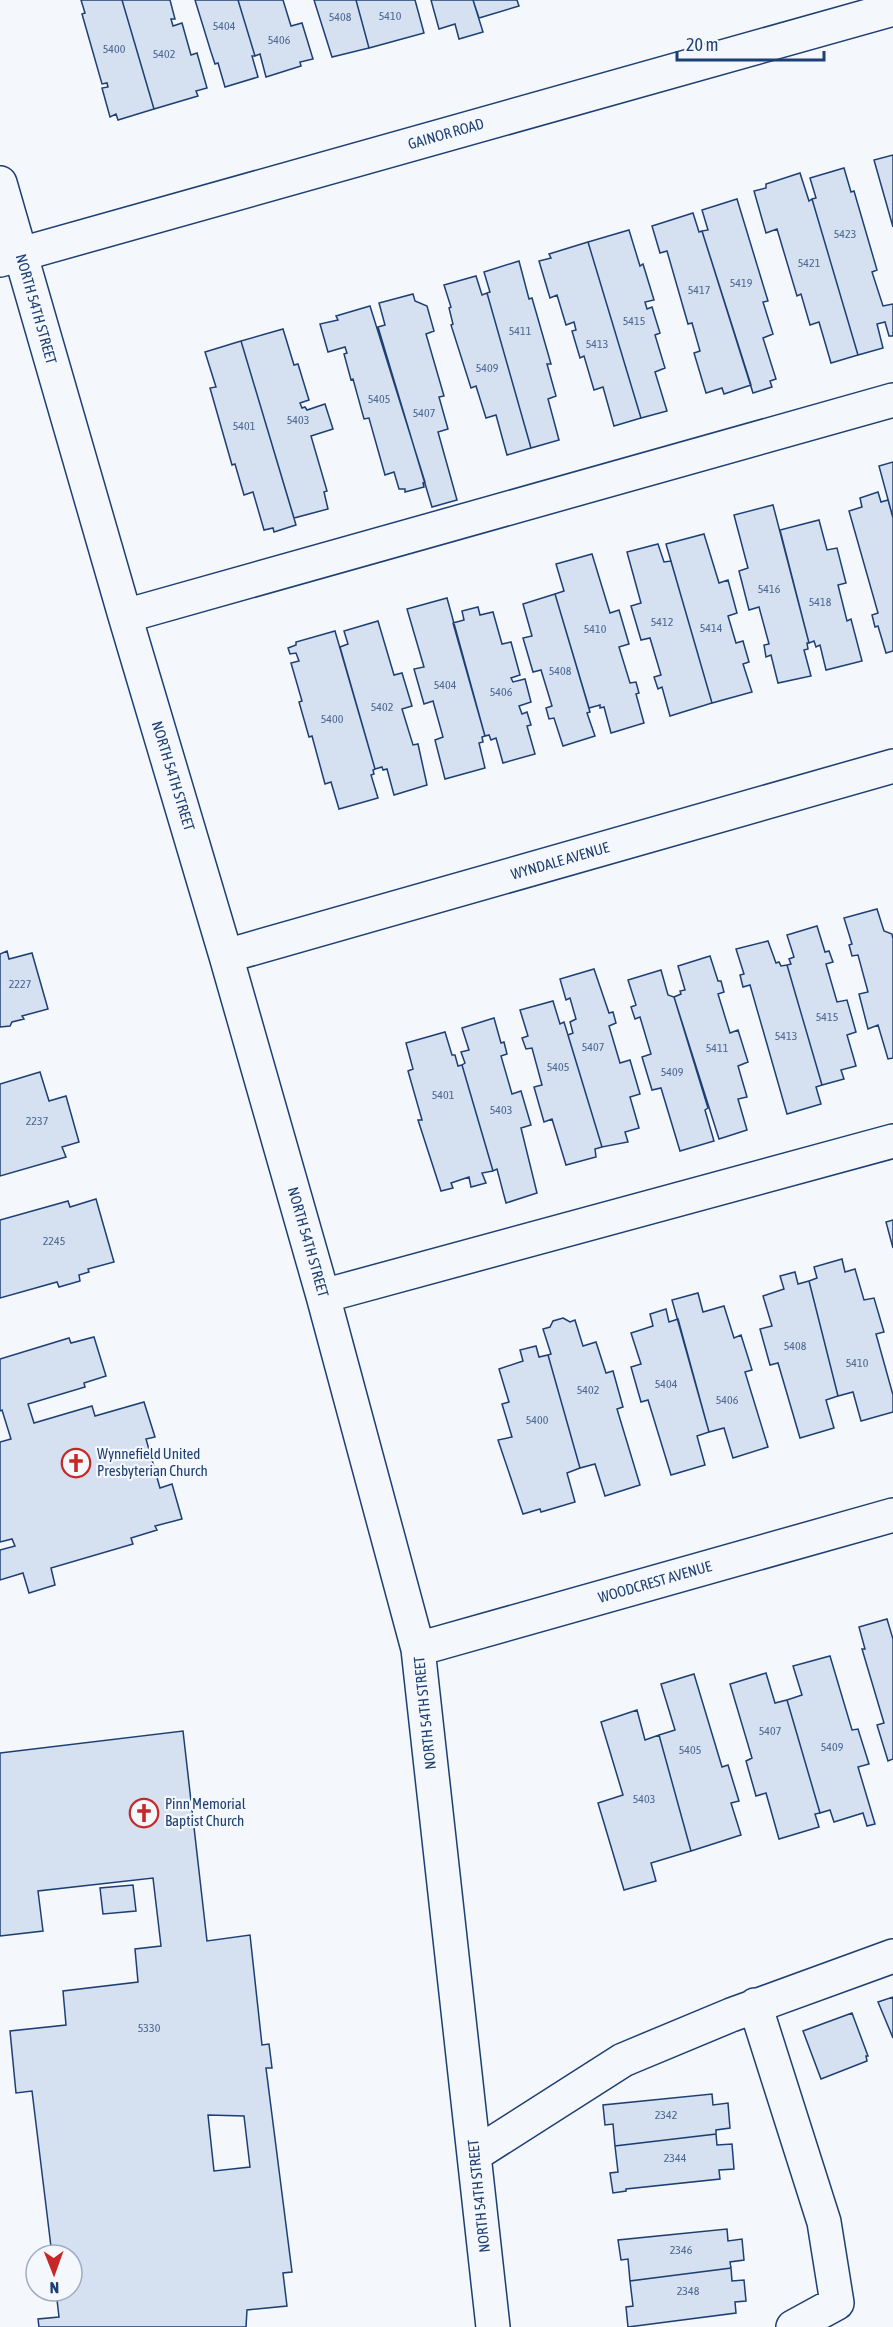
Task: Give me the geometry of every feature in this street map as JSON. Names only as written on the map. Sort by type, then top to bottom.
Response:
[{"type":"street","name":"GAINOR ROAD","points":[[10,257],[893,9]]},
{"type":"street","name":"NORTH 54TH STREET","points":[[0,183],[10,257],[125,616],[226,956],[323,1296],[418,1649],[493,2327]]},
{"type":"street","points":[[125,616],[893,400]]},
{"type":"street","name":"WYNDALE AVENUE","points":[[226,956],[893,766]]},
{"type":"street","points":[[323,1296],[893,1141]]},
{"type":"street","name":"WOODCREST AVENUE","points":[[418,1649],[893,1515]]},
{"type":"street","points":[[474,2156],[623,2060],[755,2005],[893,1956]]},
{"type":"street","points":[[755,2005],[825,2222],[837,2303],[793,2327]]},
{"type":"building","points":[[81,0],[122,0],[154,109],[118,120],[116,114],[110,117],[102,88],[108,87],[107,83],[102,84],[82,14],[85,13]]},
{"type":"building","points":[[122,0],[170,0],[175,19],[171,19],[173,26],[182,23],[191,55],[197,53],[207,88],[196,91],[198,96],[154,109]]},
{"type":"building","points":[[195,0],[238,0],[255,56],[252,56],[258,77],[225,87],[218,63],[215,64]]},
{"type":"building","points":[[238,0],[283,0],[291,26],[302,23],[313,59],[300,62],[301,66],[266,77],[260,54],[255,56]]},
{"type":"building","points":[[314,0],[356,0],[369,48],[332,57]]},
{"type":"building","points":[[356,0],[415,0],[424,33],[369,48]]},
{"type":"building","points":[[431,0],[473,0],[483,32],[459,39],[455,24],[439,29]]},
{"type":"building","points":[[473,0],[517,0],[519,6],[479,18]]},
{"type":"building","points":[[893,155],[893,227],[874,160]]},
{"type":"building","points":[[844,168],[851,192],[854,191],[877,270],[872,272],[883,306],[893,304],[893,336],[889,336],[885,322],[877,324],[883,348],[858,355],[812,199],[816,198],[810,178]]},
{"type":"building","points":[[800,173],[809,201],[812,199],[858,355],[831,363],[819,322],[810,325],[801,294],[797,296],[777,229],[766,233],[754,191],[766,188],[766,184]]},
{"type":"building","points":[[737,199],[768,301],[763,302],[773,334],[763,338],[776,379],[770,381],[772,387],[753,393],[702,231],[708,230],[702,210]]},
{"type":"building","points":[[693,213],[699,232],[702,231],[751,385],[724,394],[722,388],[706,393],[694,353],[700,351],[692,323],[688,324],[667,251],[660,253],[652,226]]},
{"type":"building","points":[[629,230],[654,300],[645,302],[647,309],[652,307],[660,333],[655,335],[665,368],[655,372],[667,411],[641,418],[588,242]]},
{"type":"building","points":[[588,242],[641,418],[614,426],[603,387],[594,390],[584,356],[580,358],[572,331],[576,330],[574,322],[566,325],[557,295],[550,298],[539,261],[551,258],[549,254]]},
{"type":"building","points":[[519,261],[551,364],[547,364],[556,396],[548,399],[559,440],[531,448],[487,293],[490,292],[484,272]]},
{"type":"building","points":[[476,276],[482,295],[487,293],[531,448],[507,455],[496,415],[486,418],[476,386],[471,388],[451,325],[453,324],[449,308],[451,307],[444,285]]},
{"type":"building","points":[[413,294],[415,301],[427,306],[434,331],[426,334],[444,396],[439,397],[448,429],[438,432],[457,500],[432,507],[378,327],[385,325],[379,303]]},
{"type":"building","points":[[370,306],[425,482],[424,487],[405,492],[405,489],[399,489],[394,472],[385,475],[369,418],[364,419],[353,379],[351,380],[344,354],[347,353],[345,347],[328,352],[320,324],[338,320],[336,316]]},
{"type":"building","points":[[283,329],[294,365],[298,364],[309,400],[300,403],[302,408],[305,407],[307,410],[325,404],[333,429],[311,436],[327,491],[324,492],[328,509],[294,518],[241,341]]},
{"type":"building","points":[[241,341],[296,525],[274,532],[273,528],[264,530],[253,492],[244,495],[235,464],[232,465],[210,388],[216,387],[205,352]]},
{"type":"building","points":[[893,462],[893,518],[879,466]]},
{"type":"building","points":[[878,492],[881,502],[888,500],[893,518],[893,651],[886,653],[878,626],[875,627],[872,615],[878,613],[849,511],[862,507],[860,498]]},
{"type":"building","points":[[773,505],[809,643],[807,643],[808,649],[804,650],[811,676],[778,683],[771,655],[766,657],[764,645],[769,644],[759,607],[749,610],[739,571],[748,568],[734,515]]},
{"type":"building","points":[[819,520],[827,550],[837,548],[846,583],[838,585],[847,621],[851,619],[862,661],[826,670],[820,645],[816,647],[814,641],[809,643],[780,530]]},
{"type":"building","points":[[704,534],[719,583],[728,580],[737,613],[728,616],[736,643],[743,641],[749,662],[743,664],[752,692],[712,703],[666,544]]},
{"type":"building","points":[[658,544],[664,562],[671,561],[712,703],[670,716],[662,687],[658,689],[654,677],[661,675],[650,638],[641,640],[631,606],[641,603],[627,552]]},
{"type":"building","points":[[592,554],[610,613],[619,610],[629,644],[619,647],[630,683],[636,682],[639,693],[636,694],[644,723],[611,733],[604,707],[600,708],[600,705],[589,708],[555,594],[564,591],[556,564]]},
{"type":"building","points":[[555,594],[595,736],[563,746],[554,718],[549,719],[546,708],[552,706],[541,670],[533,672],[523,638],[532,636],[523,604]]},
{"type":"building","points":[[447,598],[485,736],[482,737],[483,742],[479,743],[485,768],[445,779],[435,740],[443,737],[433,701],[424,704],[414,669],[424,667],[407,609]]},
{"type":"building","points":[[478,607],[480,615],[493,612],[502,644],[511,642],[520,675],[511,678],[513,682],[525,679],[531,702],[519,706],[522,714],[527,712],[531,725],[527,726],[535,754],[503,763],[496,738],[491,740],[489,735],[485,736],[453,623],[464,620],[462,611]]},
{"type":"building","points":[[378,621],[394,675],[402,673],[412,706],[402,709],[413,745],[418,744],[427,785],[394,795],[387,769],[383,770],[382,767],[375,769],[340,647],[348,644],[344,631]]},
{"type":"building","points":[[335,631],[375,769],[374,774],[371,775],[378,798],[339,809],[331,782],[325,784],[312,736],[309,737],[291,663],[299,661],[296,653],[290,654],[288,648],[296,645],[296,642]]},
{"type":"building","points":[[877,909],[884,931],[892,934],[893,939],[893,1058],[888,1059],[878,1025],[868,1029],[859,994],[868,992],[858,955],[852,956],[849,945],[852,944],[844,918]]},
{"type":"building","points":[[817,926],[825,952],[829,951],[833,962],[826,964],[837,1002],[847,1000],[856,1032],[847,1035],[856,1066],[841,1070],[844,1079],[822,1085],[787,965],[791,964],[789,959],[794,957],[787,935]]},
{"type":"building","points":[[768,941],[776,963],[779,962],[781,966],[787,965],[822,1085],[816,1087],[821,1104],[787,1114],[750,985],[743,987],[740,975],[744,974],[736,949]]},
{"type":"building","points":[[7,951],[9,959],[32,953],[48,1009],[22,1016],[24,1019],[12,1022],[10,1026],[0,1027],[0,954]]},
{"type":"building","points":[[710,956],[724,992],[718,994],[730,1033],[738,1030],[748,1062],[738,1066],[747,1097],[738,1099],[747,1130],[719,1139],[674,997],[681,994],[680,991],[685,990],[678,966]]},
{"type":"building","points":[[594,969],[609,1013],[613,1012],[616,1023],[609,1026],[620,1063],[630,1060],[640,1094],[630,1097],[639,1128],[625,1132],[628,1142],[602,1147],[568,1035],[573,1033],[570,1022],[576,1019],[570,998],[566,1000],[560,979]]},
{"type":"building","points":[[661,970],[668,995],[674,997],[708,1108],[705,1110],[714,1141],[680,1151],[661,1088],[652,1090],[642,1057],[651,1054],[640,1017],[635,1019],[631,1007],[636,1005],[628,980]]},
{"type":"building","points":[[553,1001],[560,1024],[564,1022],[602,1147],[595,1149],[596,1157],[566,1165],[552,1119],[544,1122],[534,1087],[542,1085],[532,1048],[526,1049],[522,1038],[528,1036],[520,1010]]},
{"type":"building","points":[[494,1018],[501,1043],[504,1042],[507,1054],[501,1056],[512,1094],[521,1091],[531,1125],[521,1128],[537,1193],[506,1203],[497,1169],[493,1171],[462,1065],[465,1063],[461,1052],[469,1050],[462,1028]]},
{"type":"building","points":[[445,1032],[452,1055],[455,1055],[458,1066],[462,1065],[493,1171],[482,1173],[486,1183],[471,1187],[469,1177],[451,1183],[453,1188],[441,1191],[418,1120],[422,1120],[408,1071],[413,1069],[406,1043]]},
{"type":"building","points":[[40,1072],[49,1101],[66,1096],[79,1142],[62,1147],[66,1157],[0,1176],[0,1084]]},
{"type":"building","points":[[96,1199],[114,1262],[88,1269],[89,1272],[79,1275],[80,1281],[59,1287],[57,1282],[0,1298],[0,1220],[68,1201],[70,1207]]},
{"type":"building","points":[[893,1220],[893,1248],[886,1222]]},
{"type":"building","points":[[842,1259],[845,1272],[855,1269],[864,1300],[874,1298],[884,1332],[876,1334],[893,1395],[893,1412],[861,1421],[853,1392],[838,1396],[809,1281],[817,1278],[814,1267]]},
{"type":"building","points":[[795,1272],[798,1284],[809,1281],[838,1396],[826,1400],[834,1428],[800,1438],[778,1363],[770,1365],[760,1329],[772,1326],[763,1296],[784,1289],[780,1276]]},
{"type":"building","points":[[698,1293],[703,1312],[724,1306],[734,1338],[741,1335],[752,1370],[745,1372],[768,1447],[733,1458],[724,1428],[709,1432],[672,1300]]},
{"type":"building","points":[[666,1309],[669,1322],[678,1319],[709,1432],[697,1436],[705,1465],[671,1475],[648,1400],[641,1402],[631,1367],[641,1364],[631,1333],[653,1326],[650,1314]]},
{"type":"building","points":[[563,1318],[570,1322],[575,1320],[583,1346],[596,1342],[606,1373],[613,1371],[623,1407],[617,1409],[640,1485],[605,1496],[595,1464],[580,1468],[548,1355],[551,1354],[543,1329],[550,1327],[553,1321]]},
{"type":"building","name":"Wynnefield United Presbyterian Church","points":[[94,1337],[106,1376],[84,1383],[85,1387],[28,1404],[34,1423],[92,1406],[95,1416],[144,1402],[155,1437],[146,1439],[160,1488],[172,1484],[182,1519],[155,1526],[157,1530],[131,1538],[133,1544],[51,1568],[55,1585],[29,1593],[23,1573],[0,1580],[0,1550],[15,1546],[12,1539],[0,1542],[0,1442],[11,1439],[2,1410],[0,1411],[0,1359],[69,1338],[71,1343]]},
{"type":"building","points":[[536,1346],[539,1357],[548,1355],[580,1468],[567,1473],[575,1502],[541,1512],[540,1509],[523,1514],[498,1440],[512,1437],[502,1404],[509,1402],[499,1369],[523,1361],[520,1350]]},
{"type":"building","points":[[887,1619],[893,1639],[893,1759],[888,1761],[877,1725],[884,1723],[862,1649],[865,1649],[859,1627]]},
{"type":"building","points":[[830,1656],[852,1730],[858,1729],[869,1764],[858,1767],[875,1824],[867,1826],[863,1813],[834,1822],[830,1810],[820,1813],[787,1700],[802,1695],[793,1666]]},
{"type":"building","points":[[766,1673],[775,1703],[787,1700],[820,1813],[815,1814],[819,1827],[779,1839],[766,1793],[756,1796],[746,1761],[752,1758],[730,1684]]},
{"type":"building","points":[[694,1674],[722,1767],[728,1765],[739,1801],[731,1803],[741,1835],[691,1851],[659,1735],[675,1730],[661,1684]]},
{"type":"building","points":[[637,1710],[645,1740],[659,1735],[691,1851],[651,1863],[656,1881],[624,1890],[598,1803],[623,1795],[601,1722]]},
{"type":"building","points":[[183,1731],[207,1941],[250,1935],[262,2045],[269,2044],[272,2068],[266,2068],[292,2272],[283,2273],[287,2306],[247,2310],[246,2327],[39,2327],[38,2319],[59,2317],[57,2303],[84,2303],[84,2243],[51,2243],[32,2091],[16,2093],[10,2031],[66,2025],[63,1991],[138,1982],[135,1949],[161,1946],[153,1878],[38,1891],[43,1931],[0,1936],[0,1753]],"holes":[[[208,2115],[244,2116],[250,2167],[214,2171]]]},
{"type":"building","points":[[133,1885],[136,1911],[103,1914],[100,1888]]},
{"type":"building","points":[[893,1997],[893,2038],[878,2002]]},
{"type":"building","points":[[852,2013],[868,2056],[866,2056],[867,2061],[821,2079],[803,2031]]},
{"type":"building","points":[[712,2094],[713,2105],[728,2103],[730,2128],[716,2130],[716,2134],[615,2146],[613,2124],[605,2125],[603,2105]]},
{"type":"building","points":[[716,2134],[717,2145],[732,2144],[734,2169],[719,2170],[720,2179],[626,2189],[626,2191],[613,2193],[610,2173],[618,2172],[615,2146]]},
{"type":"building","points":[[727,2229],[728,2241],[742,2239],[744,2260],[730,2262],[731,2268],[630,2281],[628,2259],[621,2260],[618,2240]]},
{"type":"building","points":[[731,2268],[732,2281],[744,2280],[746,2301],[735,2302],[736,2313],[628,2327],[626,2307],[633,2306],[630,2281]]},
{"type":"place","name":"Wynnefield United Presbyterian Church","points":[[76,1463]]},
{"type":"place","name":"Pinn Memorial Baptist Church","points":[[144,1813]]}]
